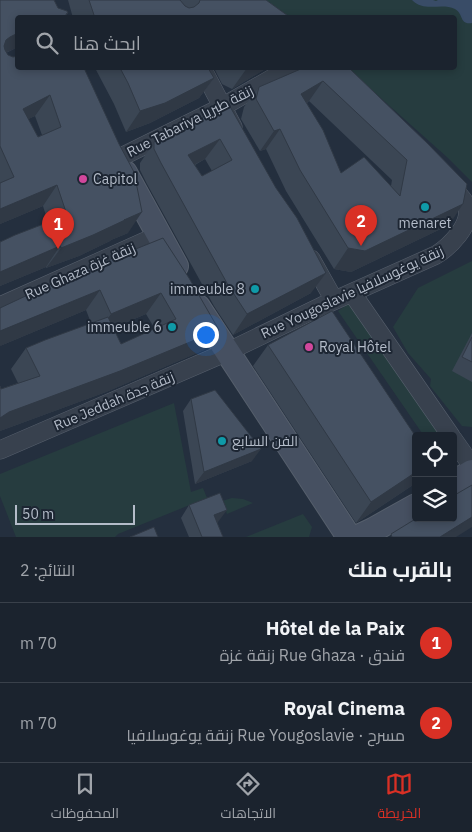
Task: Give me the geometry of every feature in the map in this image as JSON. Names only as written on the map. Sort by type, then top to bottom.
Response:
[{"type":"main road","points":[[113,150],[202,313],[350,537]]},
{"type":"main road","points":[[457,481],[472,472]]},
{"type":"main road","points":[[358,537],[412,508]]},
{"type":"street","points":[[203,70],[241,140]]},
{"type":"street","name":"Rue Tabariya زنقة طبريا","points":[[113,150],[222,107],[287,70]]},
{"type":"street","name":"Rue Yougoslavie زنقة يوغوسلافيا","points":[[227,352],[328,303],[436,255],[453,243],[467,220],[467,205],[434,170]]},
{"type":"street","name":"Rue Ghaza زنقة غزة","points":[[0,306],[159,236]]},
{"type":"street","points":[[300,241],[328,303],[333,322]]},
{"type":"street","points":[[352,293],[449,432]]},
{"type":"street","name":"Rue Jeddah زنقة جدة","points":[[0,450],[227,352]]},
{"type":"street","points":[[457,444],[472,466]]},
{"type":"green space","points":[[257,0],[472,0],[472,182],[448,158],[349,70],[457,70],[457,15],[280,15]]},
{"type":"green space","points":[[472,261],[472,427],[462,426],[430,386],[431,379],[408,353],[393,327],[418,288]]},
{"type":"green space","points":[[351,302],[441,432],[421,432],[338,311]]},
{"type":"green space","points":[[174,403],[191,492],[203,488],[207,498],[118,534],[115,537],[16,537],[0,496],[0,474]]},
{"type":"green space","points":[[232,498],[243,499],[253,503],[227,514],[222,501]]},
{"type":"green space","points":[[303,514],[312,527],[309,537],[246,537]]},
{"type":"water","points":[[412,0],[472,0],[472,23],[463,21],[458,11],[450,7],[422,6]]},
{"type":"building","points":[[0,0],[54,0],[58,8],[67,11],[66,15],[15,15],[15,34],[6,40],[5,50],[8,55],[15,57],[15,70],[85,70],[134,172],[142,212],[93,235],[61,248],[60,246],[0,272],[0,242],[67,215],[57,185],[0,209],[0,183],[14,177],[0,146]],"holes":[[[50,95],[61,127],[38,137],[23,109]]]},
{"type":"building","points":[[89,0],[180,0],[189,8],[194,7],[200,0],[266,0],[287,15],[94,15]]},
{"type":"building","points":[[121,70],[209,70],[214,78],[165,103],[140,111]]},
{"type":"building","points":[[298,70],[351,70],[467,184],[463,204],[365,251],[348,248],[300,170],[280,129],[274,131],[256,99],[259,87]],"holes":[[[323,81],[407,160],[400,196],[364,157],[341,173],[323,130],[301,94]]]},
{"type":"building","points":[[228,103],[276,188],[297,218],[326,273],[247,314],[228,285],[154,149],[154,142],[184,128]],"holes":[[[220,139],[232,160],[202,176],[188,155]]]},
{"type":"building","points":[[163,238],[219,330],[120,371],[9,412],[0,418],[0,386],[1,389],[40,376],[26,348],[108,317],[121,344],[176,319],[161,293],[111,314],[100,290],[0,331],[0,308],[64,278]]},
{"type":"building","points":[[332,311],[413,432],[412,475],[371,502],[268,345]]},
{"type":"building","points":[[472,337],[472,362],[462,357]]},
{"type":"building","points":[[215,390],[261,449],[204,472],[191,399]]},
{"type":"building","points":[[472,485],[472,517],[440,537],[392,537],[391,534],[412,521],[457,522],[457,494]]},
{"type":"building","points":[[220,493],[227,510],[214,515],[223,537],[202,537],[189,505]]},
{"type":"building","points":[[154,527],[158,537],[130,537]]},
{"type":"place","name":"Capitol","points":[[83,179]]},
{"type":"place","name":"menaret","points":[[425,207]]},
{"type":"place","name":"Royal Cinema","points":[[361,246]]},
{"type":"place","name":"Hôtel de la Paix","points":[[58,249]]},
{"type":"place","name":"immeuble 8","points":[[255,289]]},
{"type":"place","name":"immeuble 6","points":[[172,327]]},
{"type":"place","name":"Royal Hôtel","points":[[309,347]]},
{"type":"place","name":"الفن السابع","points":[[222,441]]}]
